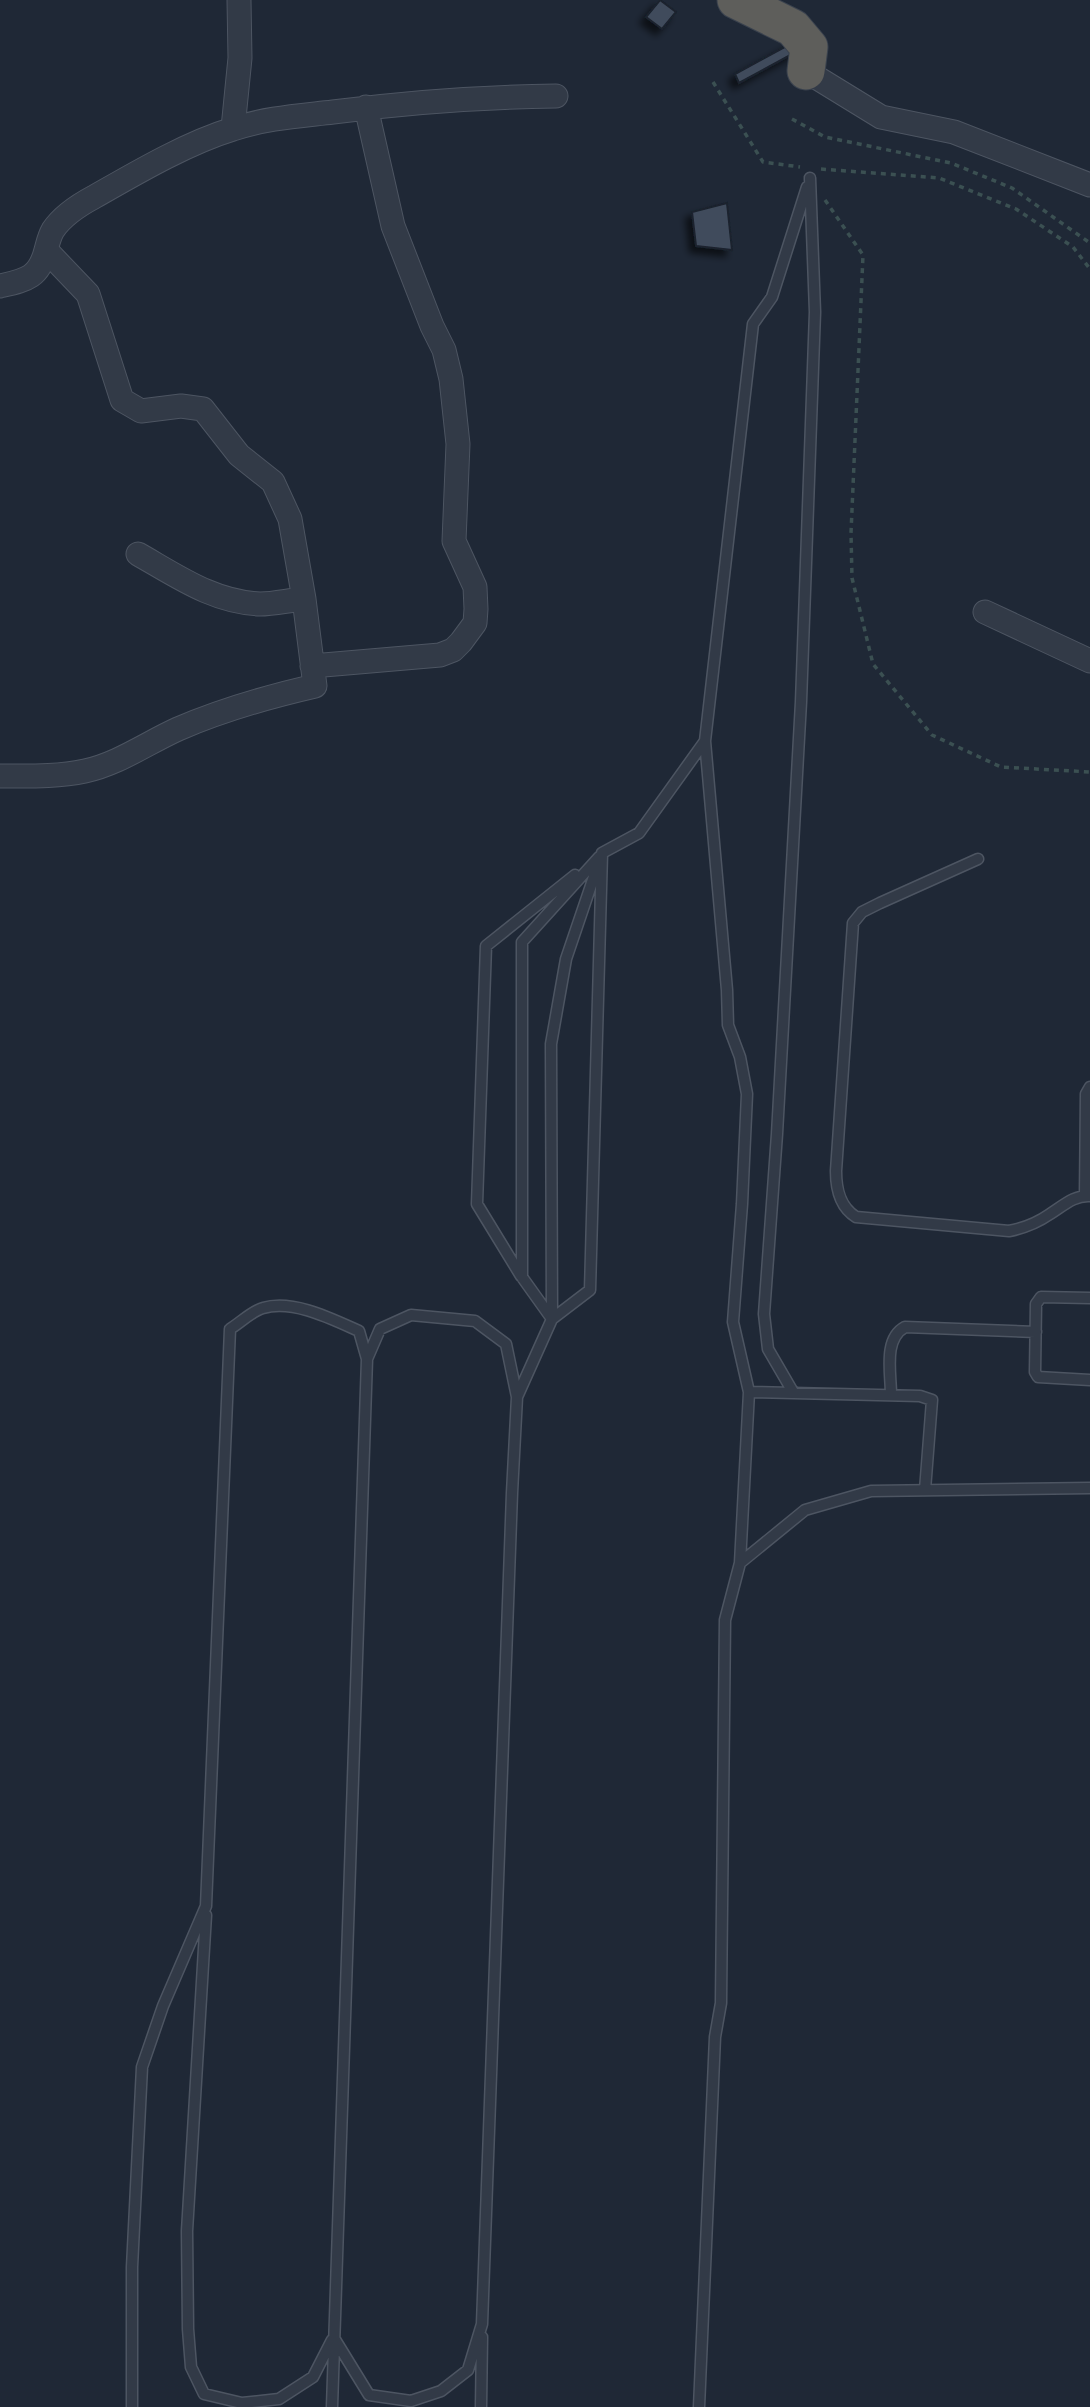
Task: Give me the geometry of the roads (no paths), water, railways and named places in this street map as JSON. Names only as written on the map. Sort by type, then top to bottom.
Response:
[{"type":"highway","points":[[737,0],[793,28],[809,47],[806,71]]},
{"type":"street","points":[[233,128],[240,58],[239,0]]},
{"type":"street","points":[[806,71],[881,117],[954,132],[1090,185]]},
{"type":"street","points":[[0,286],[20,282],[36,273],[52,232],[83,203],[207,138],[233,128],[257,121],[366,107],[484,97],[556,96]]},
{"type":"street","points":[[312,666],[440,655],[453,650],[461,642],[475,623],[476,616],[475,587],[454,541],[458,444],[451,379],[444,350],[393,226],[366,107]]},
{"type":"street","points":[[0,776],[61,775],[102,766],[217,713],[254,700],[315,686],[290,519],[273,482],[239,455],[203,409],[181,406],[141,411],[122,400],[88,294],[46,250]]},
{"type":"street","points":[[138,554],[209,593],[234,601],[261,604],[304,599]]},
{"type":"street","points":[[985,612],[1090,662]]},
{"type":"lane","points":[[699,2407],[715,2037],[721,2003],[725,1620],[740,1563],[748,1392],[733,1322],[747,1094],[740,1057],[728,1025],[705,741],[753,324],[772,297],[813,173],[815,312],[801,702],[777,1134],[764,1314],[768,1349],[793,1392]]},
{"type":"lane","points":[[552,1319],[522,1277],[477,1204],[486,946],[602,853],[639,833],[705,741]]},
{"type":"lane","points":[[522,1277],[522,942],[602,853]]},
{"type":"lane","points":[[552,1319],[590,1290],[602,853]]},
{"type":"lane","points":[[517,1397],[552,1319],[551,1044],[566,959],[602,853]]},
{"type":"lane","points":[[978,859],[862,912],[853,923],[836,1171],[840,1200],[846,1211],[856,1217],[1009,1231],[1024,1228],[1069,1201],[1087,1196],[1086,1094],[1090,1087]]},
{"type":"lane","points":[[1090,1298],[1041,1297],[1036,1304],[1035,1372],[1038,1377],[1090,1380]]},
{"type":"lane","points":[[332,2407],[367,1359],[359,1331],[325,1315],[291,1307],[263,1308],[230,1329],[206,1906],[187,2231],[191,2367],[204,2394],[242,2403],[279,2399],[313,2377],[334,2337]]},
{"type":"lane","points":[[367,1359],[380,1329],[411,1315],[475,1321],[506,1344],[517,1397],[497,1896],[481,2407]]},
{"type":"lane","points":[[891,1395],[891,1341],[897,1332],[905,1327],[1036,1332]]},
{"type":"lane","points":[[748,1392],[920,1395],[932,1400],[925,1490]]},
{"type":"lane","points":[[740,1563],[805,1510],[872,1491],[1090,1488]]},
{"type":"lane","points":[[132,2407],[132,2267],[142,2067],[163,2006],[206,1906]]},
{"type":"lane","points":[[334,2337],[369,2395],[411,2401],[442,2391],[468,2370],[482,2324]]}]
